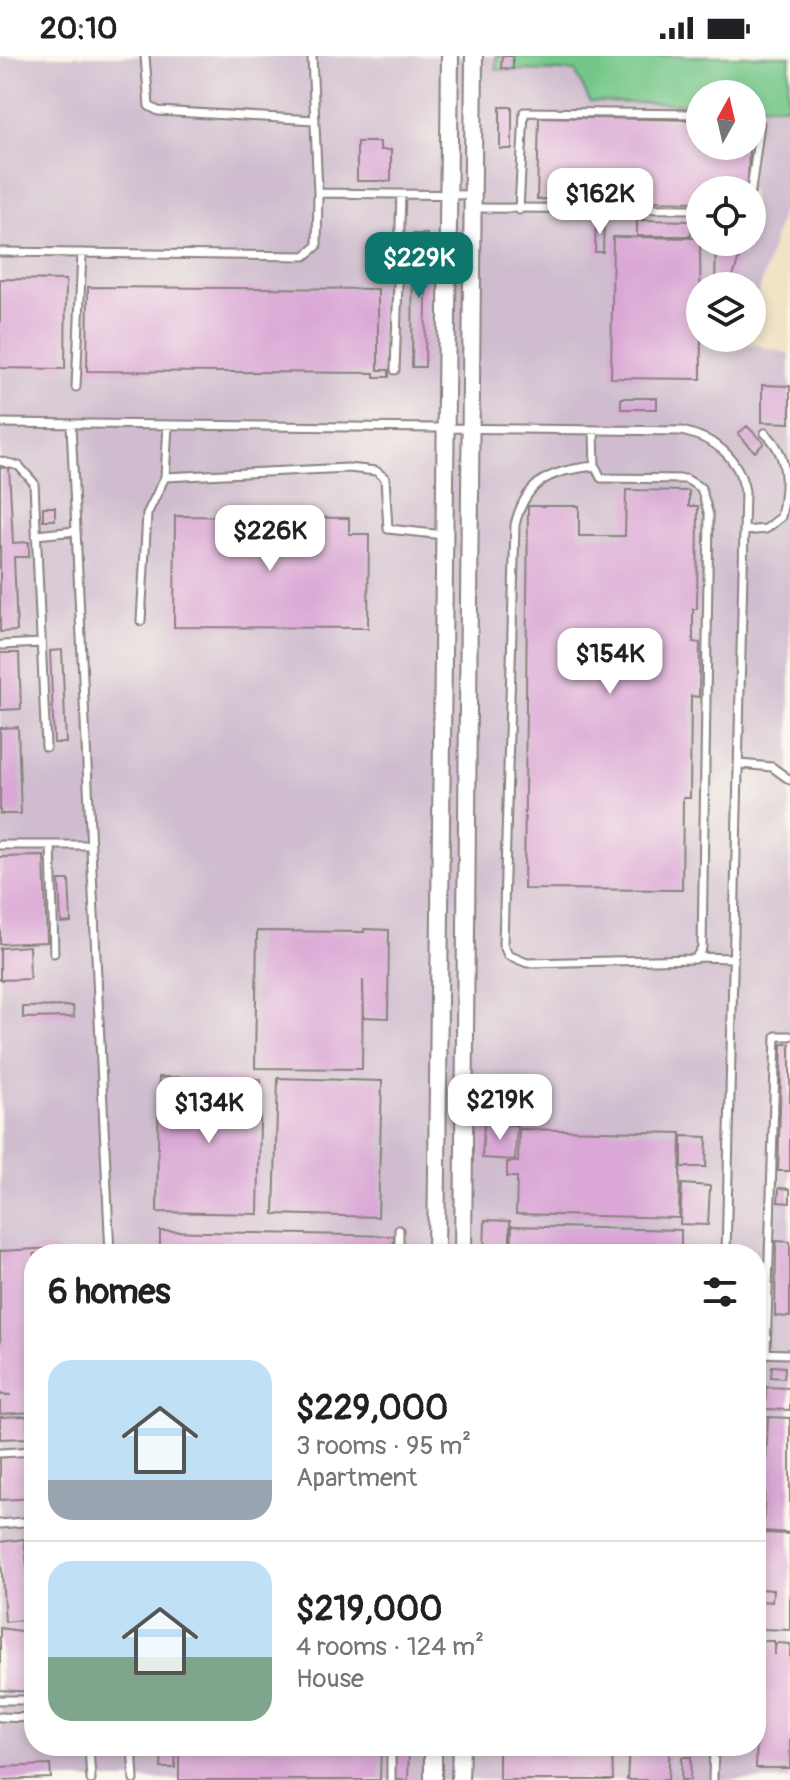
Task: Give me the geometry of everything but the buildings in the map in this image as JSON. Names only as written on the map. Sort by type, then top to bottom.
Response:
[{"type":"street","points":[[436,1244],[450,56]]},
{"type":"street","points":[[463,1244],[474,56]]},
{"type":"street","points":[[439,1053],[466,1053]]},
{"type":"street","points":[[433,1756],[433,1780]]},
{"type":"street","points":[[460,1780],[461,1756]]},
{"type":"lane","points":[[145,56],[147,99],[149,106],[158,111],[315,120]]},
{"type":"lane","points":[[0,252],[305,256],[317,246],[312,56]]},
{"type":"lane","points":[[519,210],[524,112],[686,114]]},
{"type":"lane","points":[[318,193],[448,195],[519,210],[686,209]]},
{"type":"lane","points":[[395,370],[401,195]]},
{"type":"lane","points":[[76,387],[82,253]]},
{"type":"lane","points":[[0,423],[682,431],[716,443],[731,456],[743,481],[744,531],[726,1244]]},
{"type":"lane","points":[[71,424],[110,1244]]},
{"type":"lane","points":[[141,621],[147,514],[165,477],[168,425]]},
{"type":"lane","points":[[594,431],[595,466],[601,478],[694,482],[701,488],[709,515],[702,933],[698,957]]},
{"type":"lane","points":[[744,531],[766,529],[781,517],[787,486],[781,451],[765,433]]},
{"type":"lane","points":[[0,461],[19,466],[34,483],[46,747]]},
{"type":"lane","points":[[595,466],[554,471],[523,502],[515,525],[503,944],[508,955],[527,963],[731,958]]},
{"type":"lane","points":[[165,477],[348,468],[376,471],[385,478],[388,529],[444,535]]},
{"type":"lane","points":[[36,535],[76,531]]},
{"type":"lane","points":[[2,645],[41,643]]},
{"type":"lane","points":[[740,764],[772,767],[790,780]]},
{"type":"lane","points":[[0,845],[91,845]]},
{"type":"lane","points":[[51,846],[54,953]]},
{"type":"lane","points":[[790,1036],[776,1036],[766,1353],[790,1354]]},
{"type":"lane","points":[[399,1230],[399,1244]]},
{"type":"lane","points":[[0,1453],[24,1452]]},
{"type":"lane","points":[[0,1524],[24,1522]]},
{"type":"lane","points":[[0,1700],[24,1700]]},
{"type":"lane","points":[[0,1717],[24,1718]]},
{"type":"lane","points":[[90,1756],[91,1780]]},
{"type":"lane","points":[[133,1756],[134,1780]]},
{"type":"lane","points":[[391,1756],[391,1780]]},
{"type":"lane","points":[[713,1780],[714,1756]]},
{"type":"shaded area","points":[[0,56],[790,56],[790,183],[765,272],[686,272],[686,352],[766,352],[766,348],[790,354],[790,1780],[0,1780]]},
{"type":"green space","points":[[496,56],[790,56],[787,106],[766,105],[766,80],[686,80],[686,104],[590,102],[575,71],[496,70]]}]
